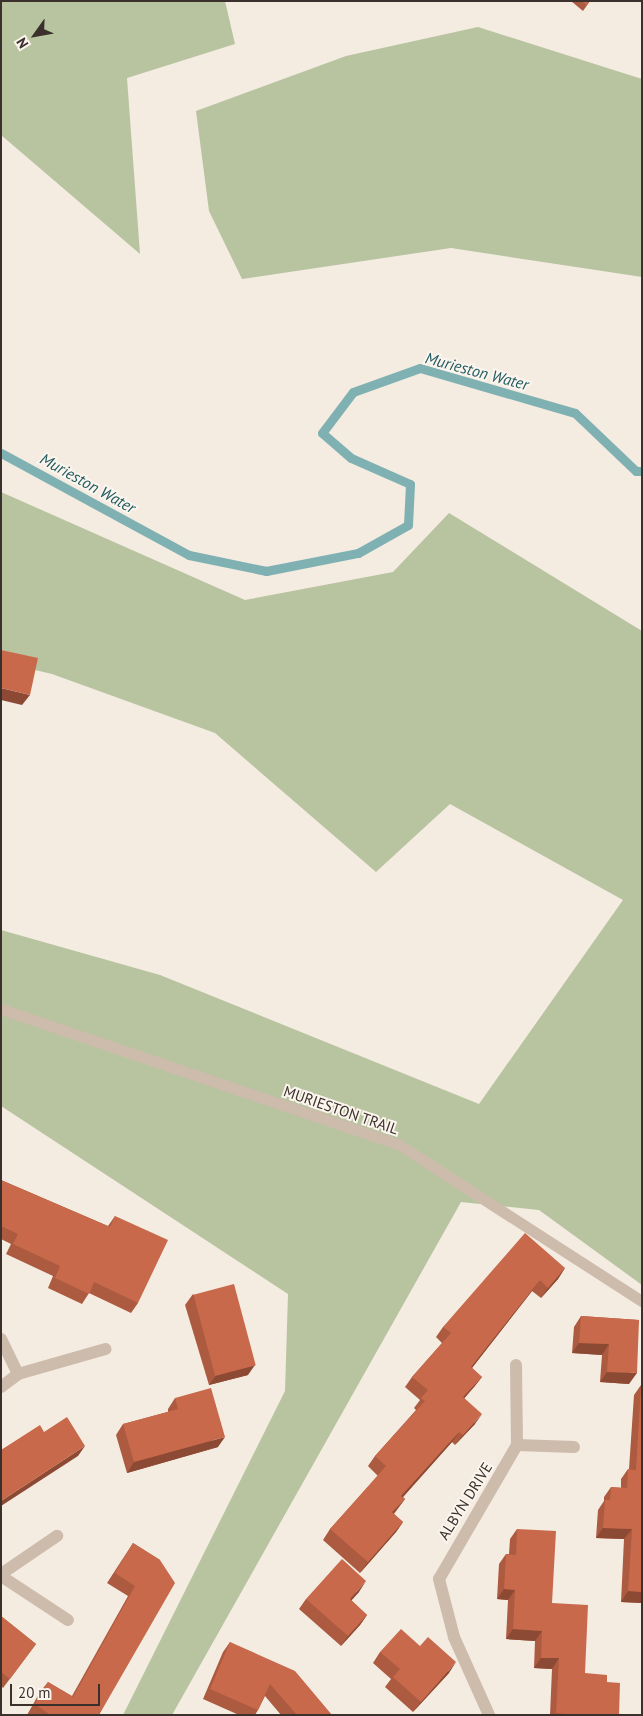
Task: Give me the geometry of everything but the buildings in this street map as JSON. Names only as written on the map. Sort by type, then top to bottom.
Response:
[{"type":"street","points":[[1,1339],[18,1374]]},
{"type":"street","points":[[1,1387],[18,1374],[106,1349]]},
{"type":"street","points":[[516,1365],[517,1445],[574,1447]]},
{"type":"street","name":"ALBYN DRIVE","points":[[489,1715],[454,1637],[439,1578],[517,1445]]},
{"type":"street","points":[[57,1536],[1,1575],[68,1620]]},
{"type":"lane","name":"MURIESTON TRAIL","points":[[1,1009],[398,1144],[642,1301]]},
{"type":"green space","points":[[1,1],[225,1],[235,44],[127,78],[140,254],[1,135]]},
{"type":"green space","points":[[478,27],[642,79],[642,277],[451,248],[242,279],[209,211],[196,111],[346,56]]},
{"type":"green space","points":[[1,492],[245,600],[393,572],[449,513],[642,631],[642,1285],[539,1210],[461,1202],[172,1715],[123,1715],[285,1391],[288,1294],[1,1106],[1,930],[160,975],[479,1104],[623,900],[450,804],[376,872],[215,733],[52,674],[1,662]]},
{"type":"waterway","name":"Murieston Water","points":[[1,453],[189,555],[266,571],[358,553],[408,525],[410,484],[351,458],[322,433],[353,392],[420,368],[575,413],[636,471],[642,471]]}]
